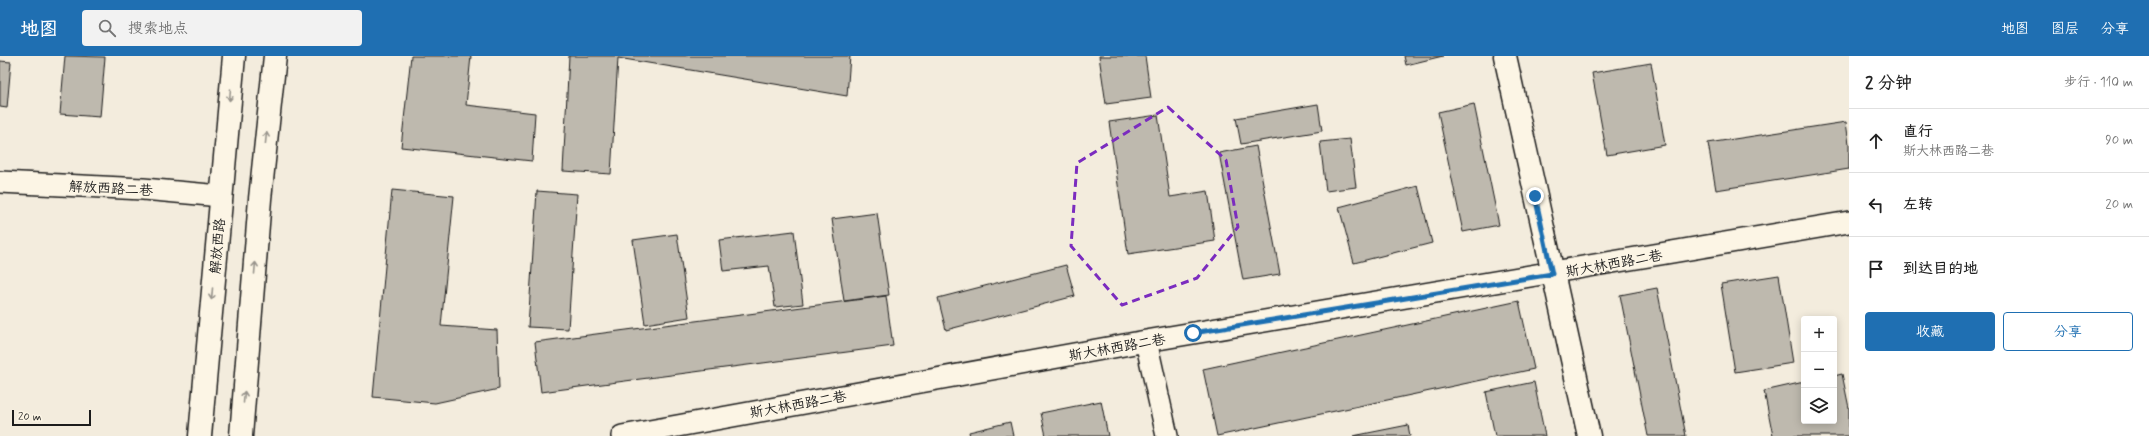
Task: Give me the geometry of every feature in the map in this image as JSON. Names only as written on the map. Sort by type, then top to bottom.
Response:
[{"type":"main road","name":"解放西路","points":[[200,436],[234,56]]},
{"type":"main road","points":[[241,436],[274,56]]},
{"type":"main road","points":[[1504,56],[1589,436]]},
{"type":"street","name":"解放西路二巷","points":[[0,182],[143,189],[221,196]]},
{"type":"street","name":"斯大林西路二巷","points":[[622,436],[1146,341],[1552,274],[1849,222]]},
{"type":"street","points":[[1146,341],[1167,436]]},
{"type":"highlighted area","points":[[1168,107],[1226,160],[1238,227],[1197,278],[1122,305],[1071,246],[1077,163]]},
{"type":"building","points":[[65,56],[105,57],[100,117],[60,114]]},
{"type":"building","points":[[411,56],[471,56],[466,105],[535,113],[532,161],[401,147]]},
{"type":"building","points":[[569,56],[850,56],[847,96],[618,58],[611,174],[563,171]]},
{"type":"building","points":[[1099,56],[1145,56],[1151,98],[1106,104]]},
{"type":"building","points":[[1404,56],[1443,56],[1406,65]]},
{"type":"building","points":[[0,61],[11,62],[7,108],[0,107]]},
{"type":"building","points":[[1651,63],[1665,145],[1607,155],[1592,73]]},
{"type":"building","points":[[1318,104],[1322,131],[1241,144],[1236,118]]},
{"type":"building","points":[[1474,104],[1499,225],[1463,232],[1438,112]]},
{"type":"building","points":[[1158,115],[1170,197],[1208,191],[1215,241],[1128,254],[1109,122]]},
{"type":"building","points":[[1846,122],[1849,144],[1849,169],[1716,190],[1708,143]]},
{"type":"building","points":[[1350,139],[1356,187],[1326,191],[1320,142]]},
{"type":"building","points":[[1256,146],[1280,274],[1243,280],[1219,153]]},
{"type":"building","points":[[1418,186],[1432,243],[1354,263],[1339,207]]},
{"type":"building","points":[[392,190],[454,196],[441,326],[497,330],[499,389],[435,403],[373,397]]},
{"type":"building","points":[[537,191],[577,194],[568,329],[528,327]]},
{"type":"building","points":[[877,213],[889,295],[844,301],[832,219]]},
{"type":"building","points":[[794,231],[803,304],[775,307],[769,266],[723,271],[719,240]]},
{"type":"building","points":[[677,234],[689,317],[645,324],[633,240]]},
{"type":"building","points":[[1066,265],[1075,296],[946,330],[938,298]]},
{"type":"building","points":[[1779,275],[1793,363],[1735,372],[1721,284]]},
{"type":"building","points":[[1657,288],[1686,436],[1648,436],[1620,295]]},
{"type":"building","points":[[886,296],[893,346],[541,392],[535,342]]},
{"type":"building","points":[[1519,301],[1534,369],[1217,436],[1203,369]]},
{"type":"building","points":[[1842,374],[1849,408],[1849,436],[1773,436],[1764,391],[1801,383],[1801,424],[1837,424],[1837,375]]},
{"type":"building","points":[[1534,382],[1545,436],[1495,436],[1486,392]]},
{"type":"building","points":[[1101,401],[1108,436],[1046,436],[1041,413]]},
{"type":"building","points":[[1010,422],[1013,436],[970,436],[969,432]]},
{"type":"building","points":[[1408,425],[1410,436],[1353,436]]},
{"type":"route","points":[[1193,333],[1552,274],[1535,196]]}]
